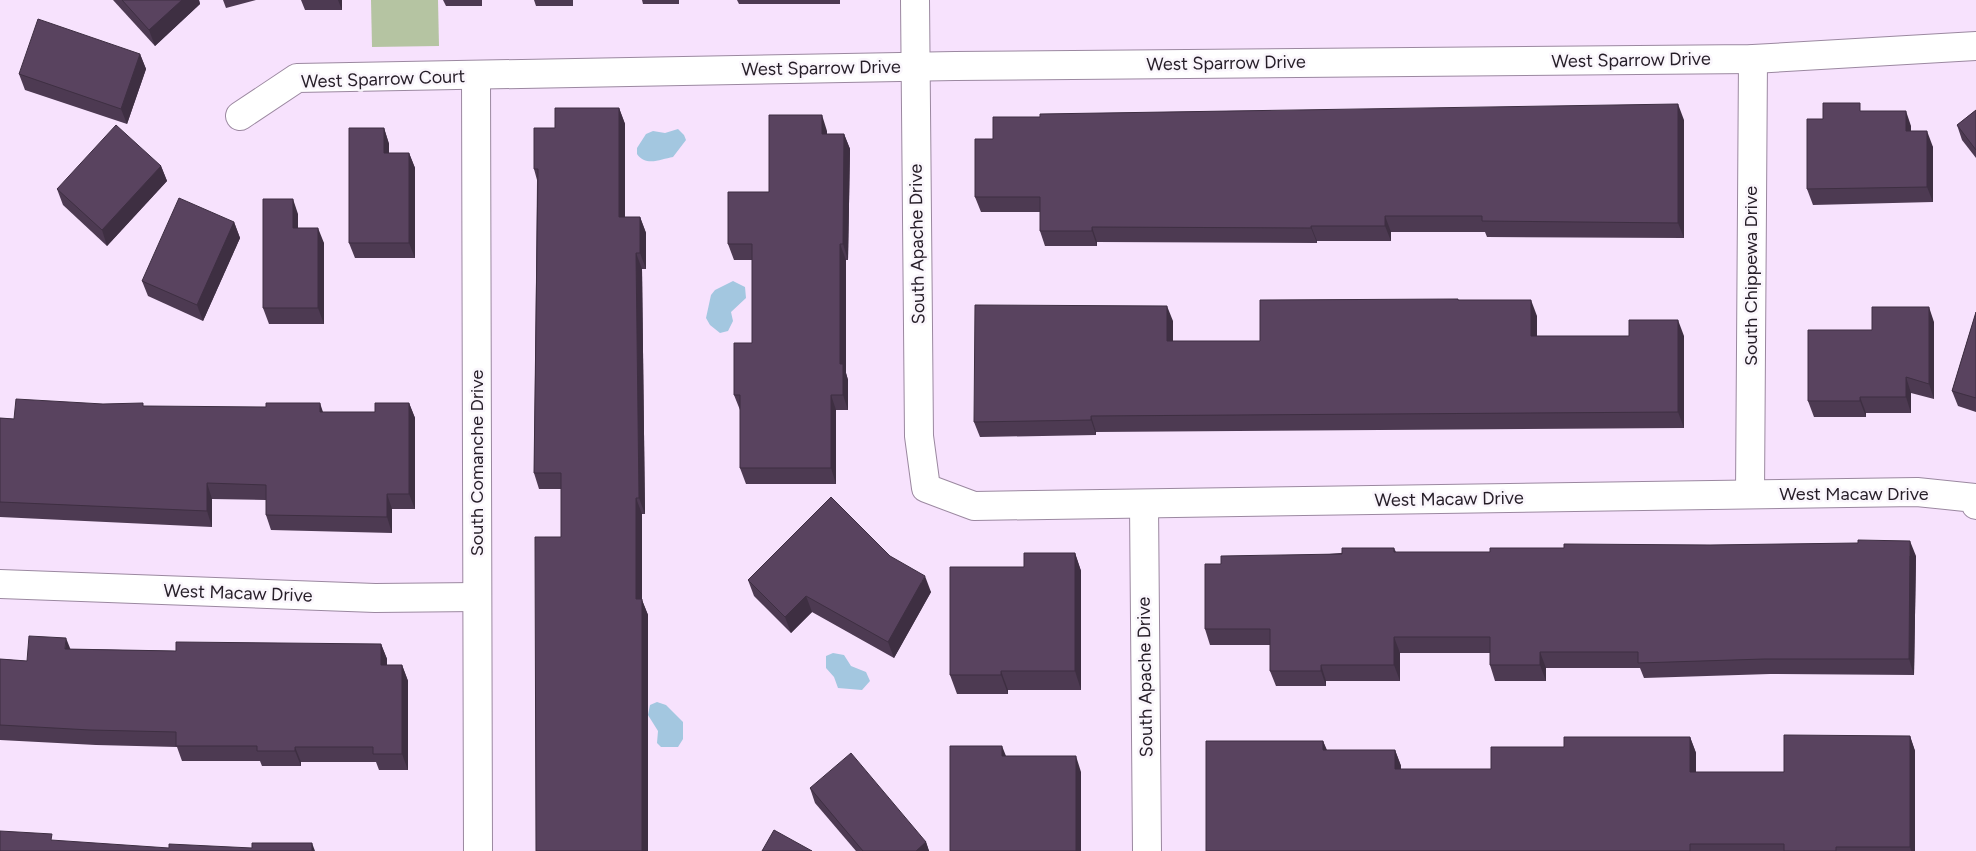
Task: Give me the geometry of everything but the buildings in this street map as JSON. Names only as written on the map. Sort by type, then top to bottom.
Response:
[{"type":"street","name":"South Apache Drive","points":[[915,0],[919,436],[926,488]]},
{"type":"street","name":"West Sparrow Drive","points":[[476,76],[915,66],[1753,59],[1976,46]]},
{"type":"street","name":"South Chippewa Drive","points":[[1750,494],[1753,59]]},
{"type":"street","name":"West Sparrow Court","points":[[240,116],[297,78],[476,76]]},
{"type":"street","name":"South Comanche Drive","points":[[476,76],[478,851]]},
{"type":"street","name":"West Macaw Drive","points":[[926,488],[974,506],[1917,492],[1975,498]]},
{"type":"street","points":[[1975,498],[1976,506]]},
{"type":"street","name":"South Apache Drive","points":[[1144,504],[1147,851]]},
{"type":"street","name":"West Macaw Drive","points":[[0,584],[375,598],[477,597]]},
{"type":"green space","points":[[371,0],[438,0],[439,46],[372,47]]},
{"type":"water","points":[[678,129],[686,140],[673,157],[649,161],[637,154],[637,148],[646,134],[653,131],[665,133]]},
{"type":"water","points":[[733,281],[745,287],[746,298],[731,312],[733,321],[728,331],[720,333],[710,325],[706,318],[711,295],[715,290]]},
{"type":"water","points":[[833,653],[844,655],[851,666],[866,672],[870,681],[862,690],[838,688],[834,677],[826,668],[826,656]]},
{"type":"water","points":[[657,702],[666,705],[683,722],[683,739],[678,747],[661,747],[657,743],[658,731],[648,715],[650,705]]}]
